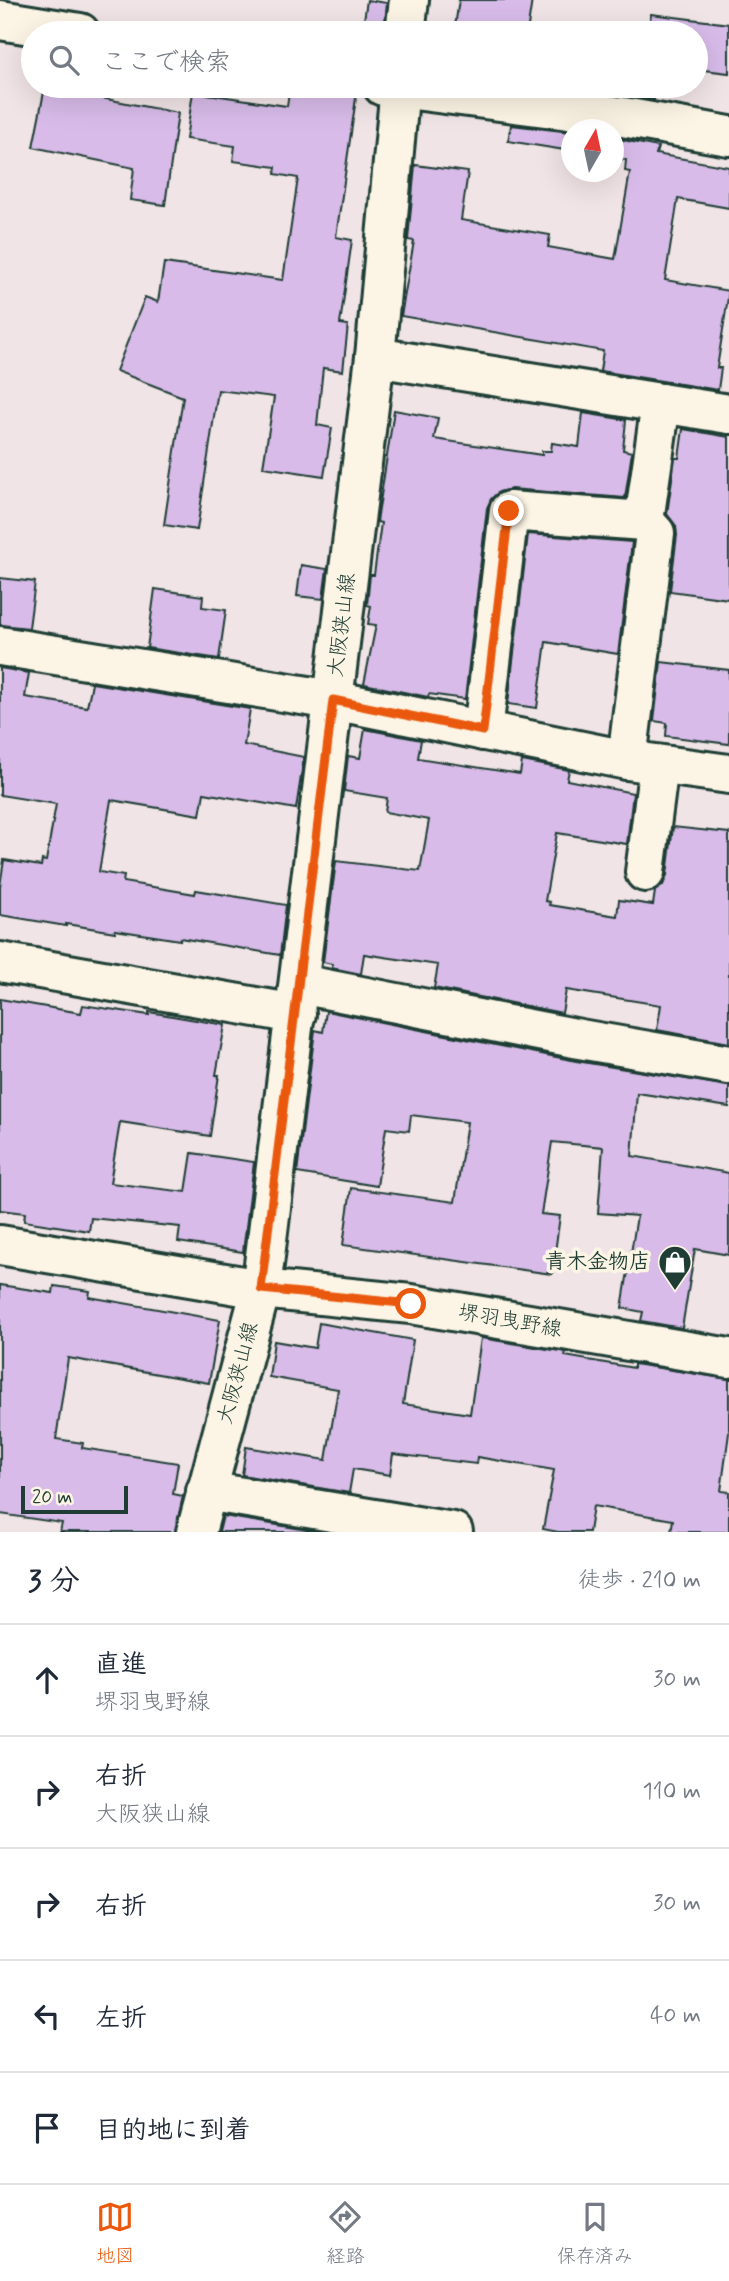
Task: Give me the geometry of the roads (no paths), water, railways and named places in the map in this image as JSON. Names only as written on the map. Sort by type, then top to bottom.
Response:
[{"type":"street","points":[[406,21],[409,0]]},
{"type":"street","points":[[0,20],[21,23]]},
{"type":"street","name":"大阪狭山線","points":[[196,1532],[261,1289],[375,357],[393,98]]},
{"type":"street","points":[[478,98],[623,117],[729,136]]},
{"type":"street","points":[[375,357],[729,414]]},
{"type":"street","points":[[644,521],[661,403]]},
{"type":"street","points":[[483,731],[509,511],[644,521],[655,533],[643,763],[645,873]]},
{"type":"street","points":[[0,646],[333,700],[643,763],[729,775]]},
{"type":"street","points":[[0,962],[298,999],[580,1039],[729,1065]]},
{"type":"street","name":"堺羽曳野線","points":[[0,1245],[261,1289],[411,1304],[729,1358]]},
{"type":"street","points":[[206,1491],[453,1532]]},
{"type":"place","name":"青木金物店","points":[[675,1292]]}]
